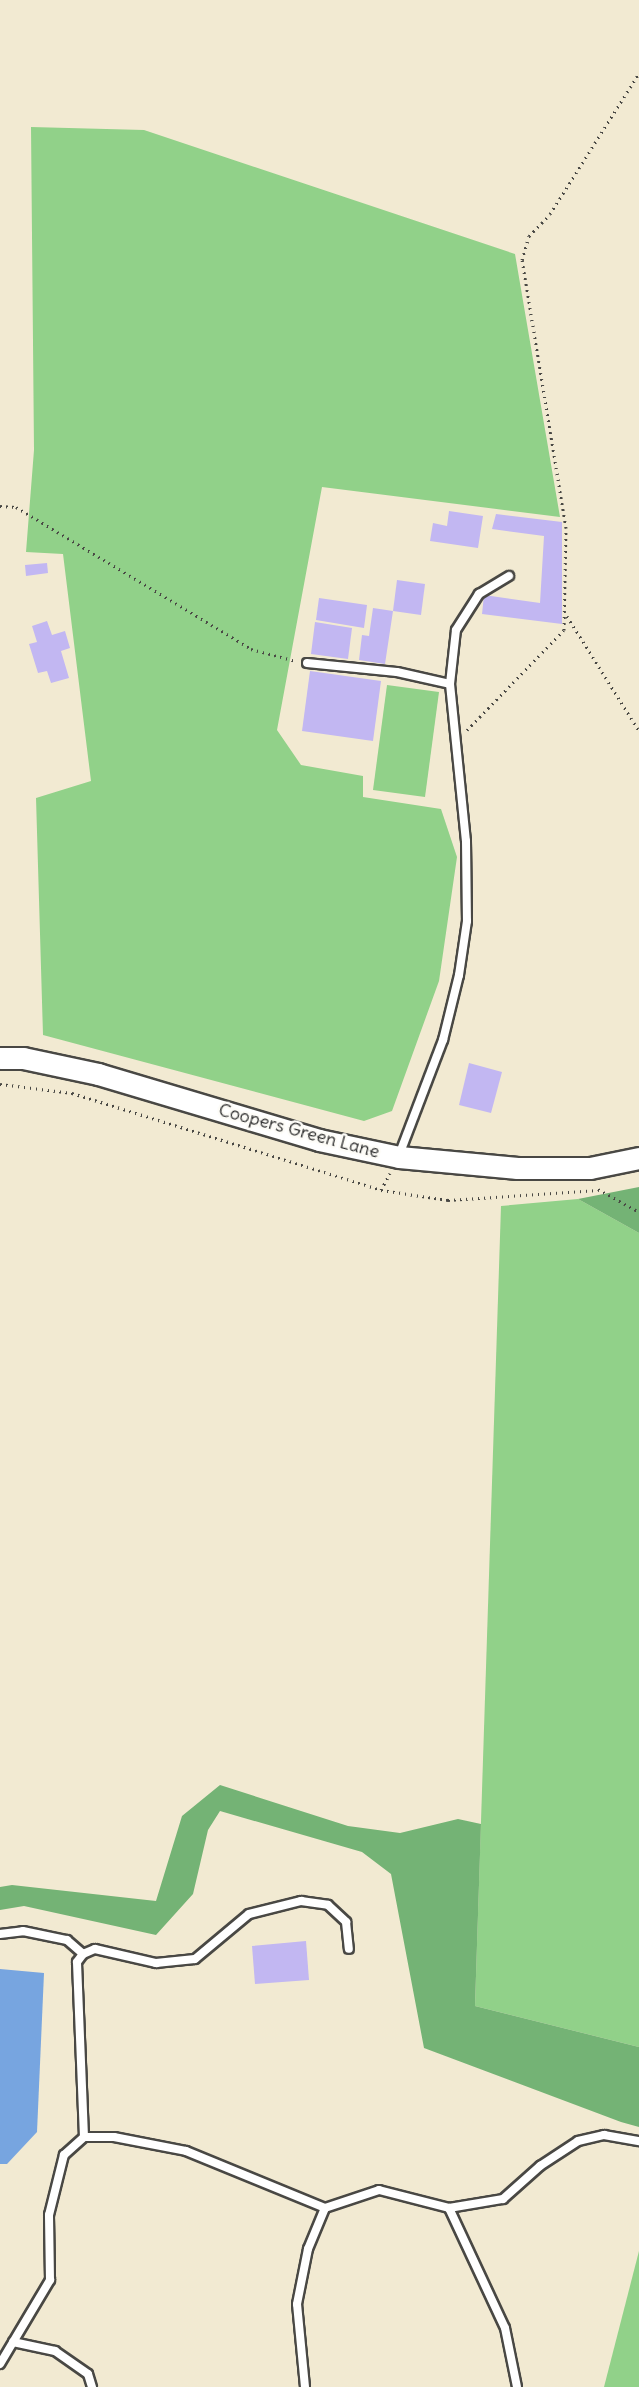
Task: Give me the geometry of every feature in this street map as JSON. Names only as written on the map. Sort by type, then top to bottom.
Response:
[{"type":"street","name":"Coopers Green Lane","points":[[0,1058],[23,1058],[98,1074],[319,1140],[399,1157],[517,1168],[590,1168],[639,1158]]},
{"type":"lane","points":[[399,1157],[443,1040],[459,975],[468,921],[466,841],[450,684],[456,630],[479,594],[509,576]]},
{"type":"lane","points":[[307,663],[397,672],[450,684]]},
{"type":"lane","points":[[84,2137],[77,1962],[83,1954],[95,1949],[156,1963],[195,1959],[249,1914],[301,1901],[327,1905],[346,1922],[349,1949]]},
{"type":"lane","points":[[0,1934],[23,1931],[67,1940],[83,1954]]},
{"type":"lane","points":[[0,2364],[50,2280],[49,2215],[64,2155],[84,2137],[114,2137],[186,2151],[325,2208],[379,2190],[449,2208],[503,2199],[540,2166],[578,2141],[604,2135],[639,2141]]},
{"type":"lane","points":[[305,2387],[297,2304],[308,2249],[325,2208]]},
{"type":"lane","points":[[449,2208],[505,2328],[517,2387]]},
{"type":"lane","points":[[13,2342],[55,2350],[88,2374],[92,2387]]},
{"type":"path","points":[[457,735],[473,727],[564,630],[566,614],[565,518],[522,260],[529,236],[550,214],[639,73]]},
{"type":"path","points":[[0,506],[16,507],[251,648],[290,661],[307,663]]},
{"type":"path","points":[[566,614],[639,731]]},
{"type":"path","points":[[0,1084],[72,1093],[381,1190],[448,1200],[599,1190],[639,1212]]},
{"type":"path","points":[[590,1168],[599,1190]]},
{"type":"green space","points":[[31,127],[144,130],[515,254],[560,517],[322,487],[277,730],[301,765],[363,776],[363,797],[441,809],[457,857],[439,981],[392,1111],[364,1121],[43,1035],[36,798],[91,781],[63,554],[26,552],[34,450]]},
{"type":"green space","points":[[387,685],[439,692],[425,797],[373,790]]},
{"type":"green space","points":[[639,1187],[639,1233],[578,1199]]},
{"type":"green space","points":[[578,1199],[639,1233],[639,2047],[475,2006],[501,1206]]},
{"type":"green space","points":[[220,1785],[348,1826],[400,1833],[458,1819],[481,1824],[475,2006],[639,2047],[639,2127],[424,2048],[391,1874],[362,1852],[220,1811],[208,1830],[193,1894],[156,1935],[24,1906],[0,1910],[0,1887],[12,1885],[156,1901],[182,1816]]},
{"type":"green space","points":[[639,2251],[639,2387],[604,2387]]},
{"type":"water","points":[[0,1969],[44,1973],[37,2132],[7,2164],[0,2164]]},
{"type":"building","points":[[449,511],[483,516],[478,548],[430,541],[433,523],[447,526]]},
{"type":"building","points":[[496,514],[562,522],[562,624],[482,614],[484,595],[540,603],[544,536],[492,529]]},
{"type":"building","points":[[47,563],[48,573],[26,576],[25,565]]},
{"type":"building","points":[[397,580],[425,584],[421,615],[393,611]]},
{"type":"building","points":[[319,598],[367,605],[364,628],[316,620]]},
{"type":"building","points":[[373,608],[393,611],[385,664],[359,660],[362,635],[369,636]]},
{"type":"building","points":[[47,621],[52,635],[65,631],[70,648],[61,651],[69,678],[51,683],[47,671],[38,673],[29,644],[37,642],[32,626]]},
{"type":"building","points":[[315,622],[352,628],[348,659],[311,654]]},
{"type":"building","points":[[310,671],[381,681],[373,741],[302,731]]},
{"type":"building","points":[[469,1063],[502,1072],[491,1113],[459,1105]]},
{"type":"building","points":[[306,1941],[309,1980],[255,1984],[252,1946]]}]
